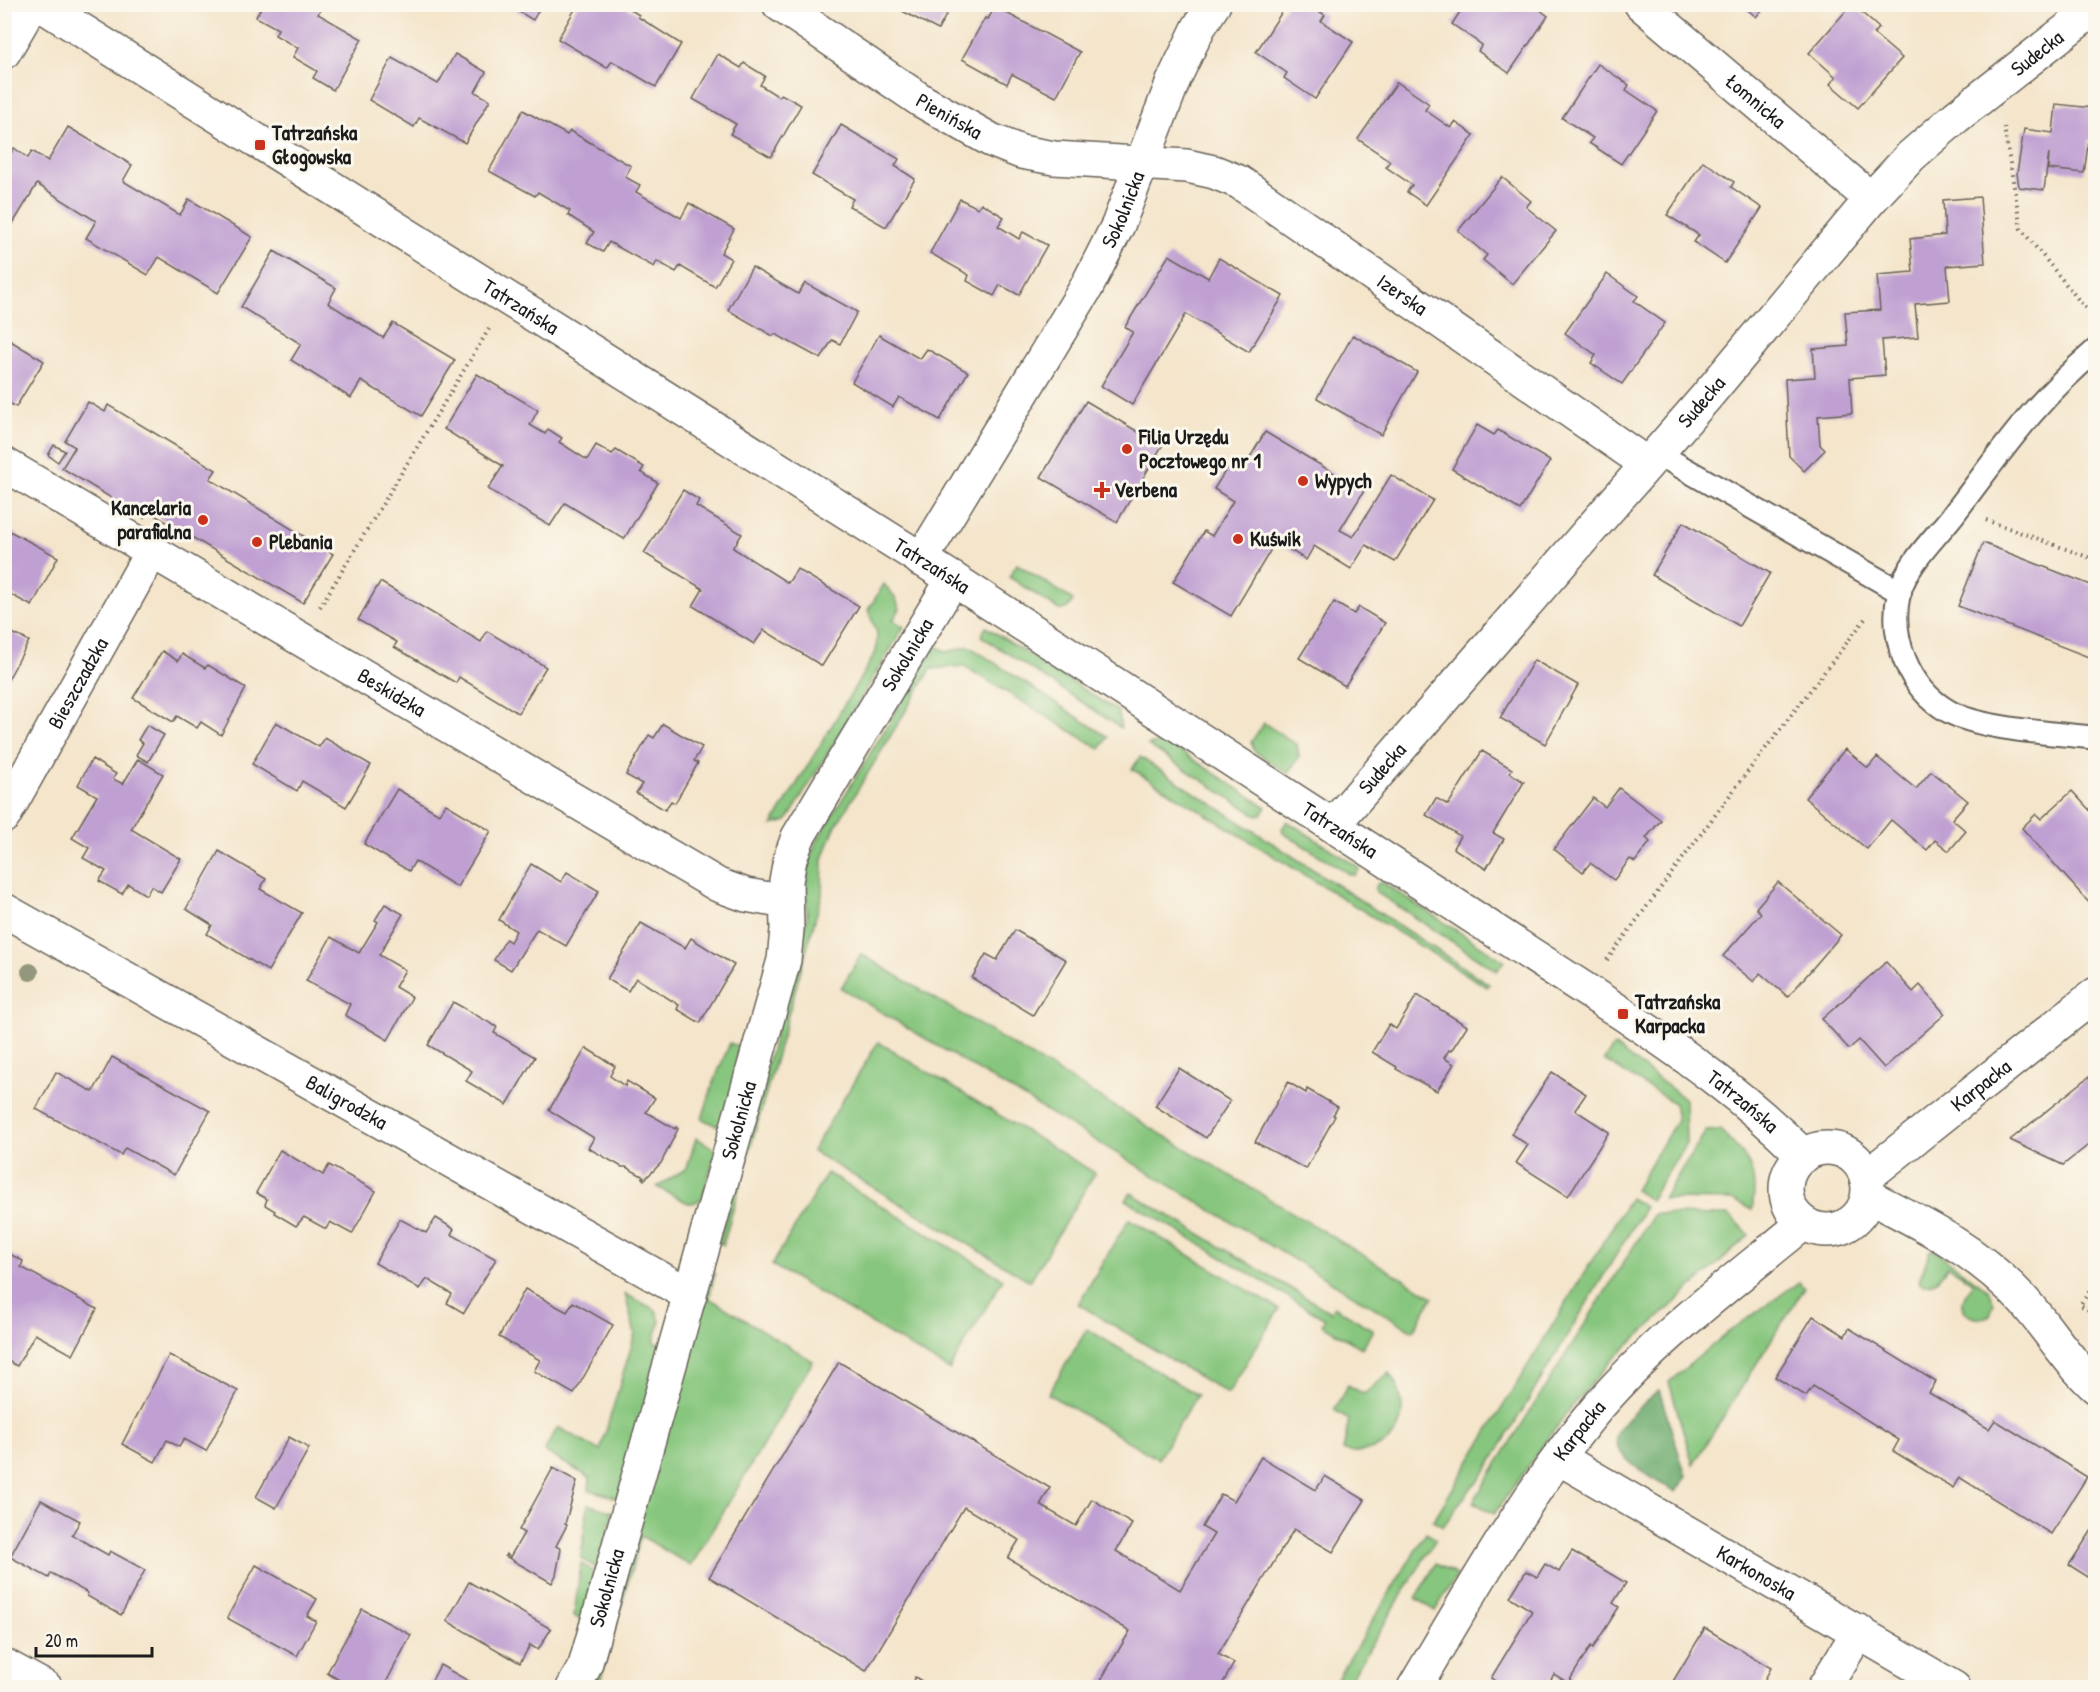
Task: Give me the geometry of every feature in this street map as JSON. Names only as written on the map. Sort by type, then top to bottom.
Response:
[{"type":"street","points":[[4,52],[32,4]]},
{"type":"street","name":"Tatrzańska","points":[[40,4],[953,579],[1585,989],[1717,1078],[1749,1104],[1804,1156]]},
{"type":"street","name":"Pienińska","points":[[779,4],[922,101],[992,140],[1021,152],[1054,158],[1142,162]]},
{"type":"street","name":"Sokolnicka","points":[[921,560],[1086,288],[1118,225],[1174,79],[1199,27],[1214,4]]},
{"type":"street","name":"Łomnicka","points":[[1641,4],[1871,198]]},
{"type":"street","name":"Sudecka","points":[[1333,825],[1706,397],[1871,198],[1911,156],[1997,84],[2096,7]]},
{"type":"street","name":"Izerska","points":[[1142,162],[1215,171],[1239,182],[1652,459]]},
{"type":"street","name":"Beskidzka","points":[[4,464],[718,885],[746,895],[786,902]]},
{"type":"street","name":"Bieszczadzka","points":[[4,816],[152,551]]},
{"type":"street","name":"Sokolnicka","points":[[573,1688],[585,1666],[784,960],[787,930],[786,881],[790,859],[798,837],[953,579]]},
{"type":"street","name":"Baligrodzka","points":[[4,910],[690,1295]]},
{"type":"street","name":"Karpacka","points":[[1867,1186],[2096,994]]},
{"type":"street","points":[[1828,1148],[1841,1150],[1852,1156],[1861,1166],[1867,1186],[1858,1216],[1849,1224],[1826,1230],[1814,1228],[1794,1214],[1788,1202],[1786,1189],[1795,1164],[1816,1150],[1828,1148]]},
{"type":"street","points":[[1867,1186],[1963,1248],[1993,1272],[2019,1296],[2069,1359],[2096,1387]]},
{"type":"street","name":"Karpacka","points":[[1414,1688],[1509,1530],[1559,1458],[1599,1407],[1641,1362],[1804,1222]]},
{"type":"street","name":"Karkonoska","points":[[1559,1458],[1954,1688]]},
{"type":"street","points":[[1824,1688],[1859,1631]]},
{"type":"street","points":[[4,1665],[46,1688]]},
{"type":"lane","points":[[2096,350],[2068,374],[2033,412],[1895,589],[1899,645],[1909,671],[1926,694],[1949,711],[1975,721],[2096,738]]},
{"type":"lane","points":[[1652,459],[1895,589]]},
{"type":"path","points":[[1997,84],[2021,229],[2096,320]]},
{"type":"path","points":[[301,639],[507,300]]},
{"type":"path","points":[[1957,510],[2096,560]]},
{"type":"path","points":[[1585,989],[1739,783],[1895,589]]},
{"type":"path","points":[[2096,1282],[2080,1305],[2096,1314]]},
{"type":"green space","points":[[1017,564],[1073,600],[1069,607],[1059,610],[1009,577]]},
{"type":"green space","points":[[884,584],[895,597],[900,609],[893,620],[904,627],[787,821],[772,825],[876,652],[877,633],[868,610]]},
{"type":"green space","points":[[986,627],[1119,712],[1121,728],[981,636]]},
{"type":"green space","points":[[936,646],[947,652],[969,646],[1108,737],[1100,749],[964,666],[931,669],[834,829],[823,859],[822,895],[723,1245],[719,1242],[807,917],[807,879],[812,852]]},
{"type":"green space","points":[[1264,723],[1297,745],[1299,756],[1288,774],[1254,751],[1251,742]]},
{"type":"green space","points":[[1165,741],[1266,807],[1261,815],[1257,816],[1148,745]]},
{"type":"green space","points":[[1140,757],[1489,984],[1487,987],[1132,769]]},
{"type":"green space","points":[[1287,821],[1360,868],[1355,875],[1351,875],[1283,833],[1282,829]]},
{"type":"green space","points":[[1380,881],[1504,961],[1497,971],[1376,892],[1375,888]]},
{"type":"green space","points":[[861,954],[1433,1297],[1413,1331],[841,988]]},
{"type":"green space","points":[[878,1042],[1095,1173],[1030,1281],[812,1151]]},
{"type":"green space","points":[[730,1043],[746,1050],[725,1125],[718,1126],[702,1119]]},
{"type":"green space","points":[[1614,1046],[1685,1099],[1686,1144],[1650,1200],[1635,1190],[1677,1120],[1674,1103],[1604,1060]]},
{"type":"green space","points":[[1720,1130],[1749,1165],[1754,1184],[1752,1210],[1733,1200],[1663,1199],[1706,1131]]},
{"type":"green space","points":[[696,1138],[716,1151],[702,1199],[688,1203],[657,1187],[687,1168]]},
{"type":"green space","points":[[827,1173],[1003,1279],[949,1370],[772,1265]]},
{"type":"green space","points":[[1131,1193],[1330,1312],[1334,1306],[1373,1330],[1362,1348],[1322,1325],[1325,1319],[1126,1200]]},
{"type":"green space","points":[[1630,1198],[1645,1207],[1485,1472],[1443,1527],[1433,1521]]},
{"type":"green space","points":[[1654,1214],[1729,1215],[1749,1235],[1610,1362],[1565,1415],[1494,1514],[1473,1502]]},
{"type":"green space","points":[[1129,1219],[1279,1309],[1228,1394],[1078,1304]]},
{"type":"green space","points":[[1930,1250],[1935,1251],[1988,1290],[1994,1303],[1990,1315],[1973,1318],[1966,1313],[1963,1305],[1964,1299],[1973,1282],[1948,1266],[1934,1282],[1922,1285],[1919,1282]]},
{"type":"green space","points":[[710,1272],[715,1274],[709,1298],[813,1361],[691,1566],[641,1536],[599,1685],[590,1688]]},
{"type":"green space","points":[[1799,1282],[1804,1288],[1693,1465],[1669,1382],[1727,1333]]},
{"type":"green space","points":[[625,1294],[656,1310],[660,1321],[654,1342],[664,1347],[618,1498],[589,1490],[590,1478],[544,1451],[558,1427],[600,1451],[635,1334]]},
{"type":"green space","points":[[1087,1329],[1197,1395],[1158,1459],[1048,1394]]},
{"type":"green space","points":[[1389,1373],[1396,1384],[1402,1408],[1397,1431],[1390,1440],[1379,1447],[1360,1452],[1343,1451],[1349,1419],[1334,1410],[1348,1385],[1364,1394]]},
{"type":"green space","points":[[1659,1390],[1686,1476],[1676,1492],[1627,1460],[1616,1442],[1617,1433],[1624,1422]]},
{"type":"green space","points":[[588,1504],[613,1512],[598,1569],[581,1558]]},
{"type":"green space","points":[[1426,1533],[1436,1539],[1346,1687],[1332,1687]]},
{"type":"green space","points":[[581,1563],[597,1574],[585,1622],[574,1616]]},
{"type":"green space","points":[[1436,1564],[1457,1575],[1435,1611],[1415,1598]]},
{"type":"building","points":[[263,4],[319,4],[322,6],[318,14],[362,39],[333,90],[313,78],[317,71],[293,57],[298,48],[275,35],[278,29],[256,17]]},
{"type":"building","points":[[519,4],[542,4],[533,20],[516,10]]},
{"type":"building","points":[[578,4],[622,4],[681,44],[656,87],[612,61],[607,68],[558,39]]},
{"type":"building","points":[[889,4],[952,4],[938,30]]},
{"type":"building","points":[[1287,4],[1308,4],[1325,15],[1321,21],[1353,42],[1315,99],[1284,78],[1287,73],[1256,52]]},
{"type":"building","points":[[1465,4],[1532,4],[1548,16],[1509,73],[1478,51],[1482,45],[1452,24]]},
{"type":"building","points":[[1741,4],[1767,4],[1756,17]]},
{"type":"building","points":[[1852,4],[1879,28],[1874,34],[1902,58],[1858,108],[1830,84],[1836,77],[1809,53]]},
{"type":"building","points":[[995,7],[1080,52],[1056,97],[1012,74],[1007,84],[962,59],[985,18],[988,19]]},
{"type":"building","points":[[455,54],[486,72],[475,92],[490,100],[465,143],[419,118],[414,127],[369,100],[392,58],[438,84]]},
{"type":"building","points":[[718,54],[741,68],[744,63],[765,76],[760,85],[779,97],[781,94],[801,105],[771,157],[730,134],[736,124],[693,99]]},
{"type":"building","points":[[1598,64],[1629,85],[1626,90],[1657,111],[1621,164],[1589,143],[1593,138],[1562,118]]},
{"type":"building","points":[[1397,82],[1429,104],[1425,110],[1451,128],[1455,122],[1474,135],[1426,205],[1407,192],[1412,185],[1386,167],[1390,161],[1358,139]]},
{"type":"building","points":[[2094,99],[2096,140],[2089,139],[2084,173],[2048,169],[2049,153],[2044,190],[2019,187],[2017,173],[2024,129],[2053,133],[2056,104],[2093,108]]},
{"type":"building","points":[[523,110],[567,135],[570,131],[631,166],[625,177],[640,185],[636,192],[681,218],[689,203],[734,229],[721,253],[731,259],[715,287],[680,266],[676,272],[657,261],[654,267],[609,242],[603,252],[587,243],[594,232],[568,215],[570,211],[538,192],[535,196],[489,171]]},
{"type":"building","points":[[841,125],[899,159],[895,166],[915,179],[886,227],[849,206],[853,199],[812,175]]},
{"type":"building","points":[[68,127],[132,165],[123,181],[180,215],[189,199],[252,237],[218,293],[159,257],[148,275],[86,238],[96,221],[37,184],[9,230],[4,227],[4,164],[14,148],[28,158],[32,151],[48,161]]},
{"type":"building","points":[[1703,161],[1734,182],[1731,187],[1762,208],[1725,263],[1694,242],[1699,235],[1667,215]]},
{"type":"building","points":[[1502,177],[1531,201],[1526,207],[1556,231],[1512,284],[1483,260],[1487,255],[1458,231]]},
{"type":"building","points":[[1980,197],[1985,263],[1947,266],[1950,301],[1915,304],[1918,337],[1882,340],[1885,375],[1850,378],[1852,413],[1818,416],[1820,445],[1825,450],[1804,471],[1789,456],[1785,379],[1815,377],[1813,349],[1848,346],[1845,312],[1880,310],[1877,275],[1913,272],[1910,239],[1945,235],[1943,200]]},
{"type":"building","points":[[960,199],[978,208],[981,203],[1004,217],[998,226],[1019,239],[1023,232],[1047,245],[1019,295],[1000,285],[994,296],[967,281],[969,275],[930,253]]},
{"type":"building","points":[[274,251],[336,288],[328,303],[383,338],[393,323],[455,360],[421,416],[361,381],[351,398],[291,360],[301,344],[241,307]]},
{"type":"building","points":[[1169,255],[1208,278],[1219,258],[1283,296],[1249,352],[1186,314],[1132,405],[1101,386],[1133,332],[1125,327]]},
{"type":"building","points":[[752,267],[798,294],[805,283],[857,312],[840,344],[832,340],[821,359],[775,334],[773,336],[728,310]]},
{"type":"building","points":[[1607,274],[1638,296],[1634,301],[1665,323],[1622,384],[1591,363],[1596,355],[1565,333]]},
{"type":"building","points":[[879,335],[920,359],[927,349],[968,372],[940,420],[899,397],[893,407],[852,382]]},
{"type":"building","points":[[1353,335],[1417,372],[1381,435],[1317,398]]},
{"type":"building","points":[[4,337],[44,361],[16,407],[4,400]]},
{"type":"building","points":[[477,374],[538,410],[530,425],[545,434],[548,429],[562,438],[559,442],[587,460],[596,445],[612,454],[616,450],[644,467],[641,472],[658,483],[624,539],[565,503],[550,526],[488,489],[503,466],[444,429]]},
{"type":"building","points":[[1086,401],[1162,446],[1117,522],[1041,477]]},
{"type":"building","points":[[88,402],[105,412],[108,405],[216,470],[210,479],[333,554],[303,603],[148,511],[144,518],[62,468],[75,447],[65,441]]},
{"type":"building","points":[[1477,425],[1494,435],[1498,430],[1550,461],[1520,510],[1452,469]]},
{"type":"building","points":[[1265,432],[1364,491],[1340,530],[1353,537],[1391,475],[1433,500],[1395,562],[1366,545],[1351,569],[1314,546],[1306,560],[1276,541],[1231,616],[1173,582],[1204,531],[1212,536],[1233,501],[1214,489],[1230,463],[1242,471]]},
{"type":"building","points":[[54,445],[65,451],[58,462],[48,455]]},
{"type":"building","points":[[683,490],[699,500],[696,506],[742,534],[733,548],[788,583],[797,569],[859,606],[822,666],[764,630],[754,644],[693,606],[703,589],[644,553]]},
{"type":"building","points":[[1683,522],[1770,573],[1739,626],[1652,575]]},
{"type":"building","points":[[4,528],[58,557],[32,606],[4,591]]},
{"type":"building","points":[[1983,543],[2096,587],[2096,660],[1958,606]]},
{"type":"building","points":[[380,582],[481,642],[487,631],[546,667],[518,713],[459,677],[456,683],[394,647],[397,642],[358,620]]},
{"type":"building","points":[[1334,602],[1354,614],[1359,607],[1385,623],[1345,686],[1299,658]]},
{"type":"building","points":[[4,629],[29,641],[4,687]]},
{"type":"building","points":[[162,651],[178,661],[182,654],[205,668],[208,665],[246,688],[221,735],[201,722],[197,728],[177,716],[173,722],[133,698]]},
{"type":"building","points":[[1534,660],[1578,685],[1545,744],[1500,718]]},
{"type":"building","points":[[276,722],[319,747],[325,738],[371,765],[346,807],[302,781],[297,791],[252,764]]},
{"type":"building","points":[[663,724],[702,747],[694,761],[698,763],[675,803],[671,801],[665,810],[636,793],[642,784],[626,775],[649,735],[654,738]]},
{"type":"building","points":[[147,725],[164,735],[148,762],[136,755],[143,743],[138,740]]},
{"type":"building","points":[[1845,749],[1868,768],[1877,757],[1916,789],[1931,771],[1968,801],[1952,819],[1966,831],[1949,851],[1935,840],[1927,850],[1891,820],[1867,849],[1805,798]]},
{"type":"building","points":[[1482,751],[1512,769],[1510,773],[1524,782],[1493,833],[1504,839],[1486,869],[1453,848],[1460,836],[1426,815],[1436,798],[1448,805]]},
{"type":"building","points":[[92,759],[116,774],[113,779],[123,784],[138,759],[163,774],[131,829],[181,859],[161,892],[151,886],[146,895],[128,884],[122,894],[99,881],[106,871],[83,858],[89,848],[72,838],[97,796],[78,785]]},
{"type":"building","points":[[1619,788],[1661,820],[1646,838],[1650,842],[1635,862],[1630,859],[1614,880],[1590,863],[1583,872],[1554,849],[1593,798],[1605,807]]},
{"type":"building","points":[[397,789],[439,814],[446,804],[491,831],[457,887],[415,861],[409,871],[364,844]]},
{"type":"building","points":[[2072,791],[2096,817],[2096,903],[2092,906],[2022,828],[2036,814],[2041,819]]},
{"type":"building","points":[[219,851],[266,879],[260,889],[302,913],[268,971],[207,934],[212,925],[186,909]]},
{"type":"building","points":[[531,864],[561,882],[567,872],[599,891],[566,946],[537,929],[511,970],[494,960],[506,939],[510,942],[516,931],[499,920]]},
{"type":"building","points":[[1778,882],[1841,935],[1788,997],[1760,973],[1754,982],[1723,956],[1761,913],[1756,908]]},
{"type":"building","points":[[385,904],[403,914],[379,955],[405,970],[395,987],[412,997],[388,1040],[345,1015],[350,1004],[306,981],[331,937],[359,953],[378,922],[375,920]]},
{"type":"building","points":[[641,923],[685,948],[691,938],[734,965],[700,1023],[677,1009],[679,1005],[636,978],[628,991],[607,979]]},
{"type":"building","points":[[1015,930],[1066,960],[1033,1015],[972,978],[986,954],[997,960]]},
{"type":"building","points":[[1886,962],[1913,992],[1920,985],[1945,1014],[1884,1068],[1859,1040],[1849,1049],[1822,1019]]},
{"type":"building","points":[[1417,995],[1467,1026],[1444,1058],[1454,1064],[1437,1091],[1396,1069],[1397,1067],[1372,1052],[1389,1024],[1396,1029]]},
{"type":"building","points":[[453,1002],[497,1027],[494,1033],[535,1057],[507,1105],[466,1081],[472,1071],[428,1045]]},
{"type":"building","points":[[586,1048],[615,1066],[610,1076],[625,1086],[627,1081],[655,1098],[646,1112],[678,1129],[661,1163],[644,1180],[642,1178],[644,1177],[588,1148],[594,1138],[549,1110]]},
{"type":"building","points":[[112,1057],[210,1111],[174,1175],[125,1148],[121,1155],[36,1109],[56,1072],[93,1092]]},
{"type":"building","points":[[1179,1068],[1230,1101],[1206,1138],[1155,1106]]},
{"type":"building","points":[[1552,1072],[1586,1094],[1575,1110],[1609,1132],[1568,1196],[1516,1163],[1528,1145],[1511,1134]]},
{"type":"building","points":[[2090,1076],[2096,1104],[2096,1139],[2063,1165],[2010,1140]]},
{"type":"building","points":[[1288,1082],[1306,1093],[1307,1089],[1338,1107],[1306,1169],[1255,1142]]},
{"type":"building","points":[[280,1150],[323,1175],[329,1165],[376,1191],[352,1234],[330,1222],[326,1229],[304,1217],[296,1226],[265,1205],[267,1199],[256,1193]]},
{"type":"building","points":[[436,1218],[454,1229],[451,1234],[496,1259],[464,1313],[447,1303],[452,1294],[427,1279],[420,1289],[375,1263],[400,1219],[426,1233]]},
{"type":"building","points":[[4,1251],[23,1261],[21,1267],[97,1309],[73,1355],[35,1334],[17,1366],[4,1359]]},
{"type":"building","points":[[525,1289],[567,1312],[573,1302],[613,1325],[574,1394],[534,1371],[540,1360],[499,1337]]},
{"type":"building","points":[[1813,1316],[1845,1336],[1849,1328],[1936,1382],[1929,1393],[1989,1429],[1995,1420],[2087,1477],[2051,1534],[1959,1477],[1953,1488],[1893,1451],[1899,1440],[1813,1386],[1806,1396],[1775,1377]]},
{"type":"building","points":[[169,1355],[238,1391],[206,1451],[184,1439],[179,1447],[167,1440],[155,1462],[122,1444]]},
{"type":"building","points":[[839,1362],[1050,1488],[1040,1505],[1076,1526],[1092,1499],[1132,1524],[1116,1551],[1180,1590],[1214,1534],[1202,1527],[1221,1494],[1234,1501],[1261,1457],[1316,1490],[1325,1476],[1365,1500],[1333,1552],[1294,1529],[1218,1654],[1234,1663],[1220,1688],[1202,1688],[1198,1685],[1197,1688],[1096,1688],[1130,1631],[1008,1558],[1019,1540],[964,1507],[866,1671],[709,1577]]},
{"type":"building","points":[[289,1437],[309,1448],[276,1508],[256,1497]]},
{"type":"building","points":[[553,1468],[577,1481],[565,1524],[567,1525],[556,1546],[561,1549],[556,1575],[552,1583],[505,1556],[506,1554],[510,1557],[524,1533],[519,1530]]},
{"type":"building","points":[[41,1500],[80,1521],[72,1535],[108,1555],[110,1551],[145,1570],[121,1615],[87,1596],[88,1593],[51,1573],[49,1578],[10,1557]]},
{"type":"building","points":[[2096,1524],[2096,1582],[2069,1565]]},
{"type":"building","points":[[1572,1551],[1626,1583],[1613,1603],[1619,1607],[1568,1683],[1554,1674],[1546,1688],[1505,1688],[1491,1678],[1532,1611],[1510,1597],[1526,1571],[1537,1577],[1545,1564],[1559,1572]]},
{"type":"building","points":[[256,1565],[317,1599],[307,1616],[316,1621],[297,1656],[227,1618]]},
{"type":"building","points":[[469,1582],[551,1629],[538,1650],[530,1645],[520,1663],[447,1621]]},
{"type":"building","points":[[362,1609],[411,1635],[383,1688],[353,1688],[327,1673]]},
{"type":"building","points":[[1705,1628],[1771,1668],[1760,1688],[1669,1688]]},
{"type":"building","points":[[440,1665],[481,1688],[428,1688]]},
{"type":"building","points":[[915,1677],[933,1688],[909,1688]]},
{"type":"place","name":"Tatrzańska Głogowska","points":[[260,145]]},
{"type":"place","name":"Filia Urzędu Pocztowego nr 1","points":[[1127,449]]},
{"type":"place","name":"Wypych","points":[[1303,481]]},
{"type":"place","name":"Verbena","points":[[1102,490]]},
{"type":"place","name":"Kancelaria parafialna","points":[[203,520]]},
{"type":"place","name":"Kuświk","points":[[1238,539]]},
{"type":"place","name":"Plebania","points":[[257,542]]},
{"type":"place","name":"Tatrzańska Karpacka","points":[[1623,1014]]}]
